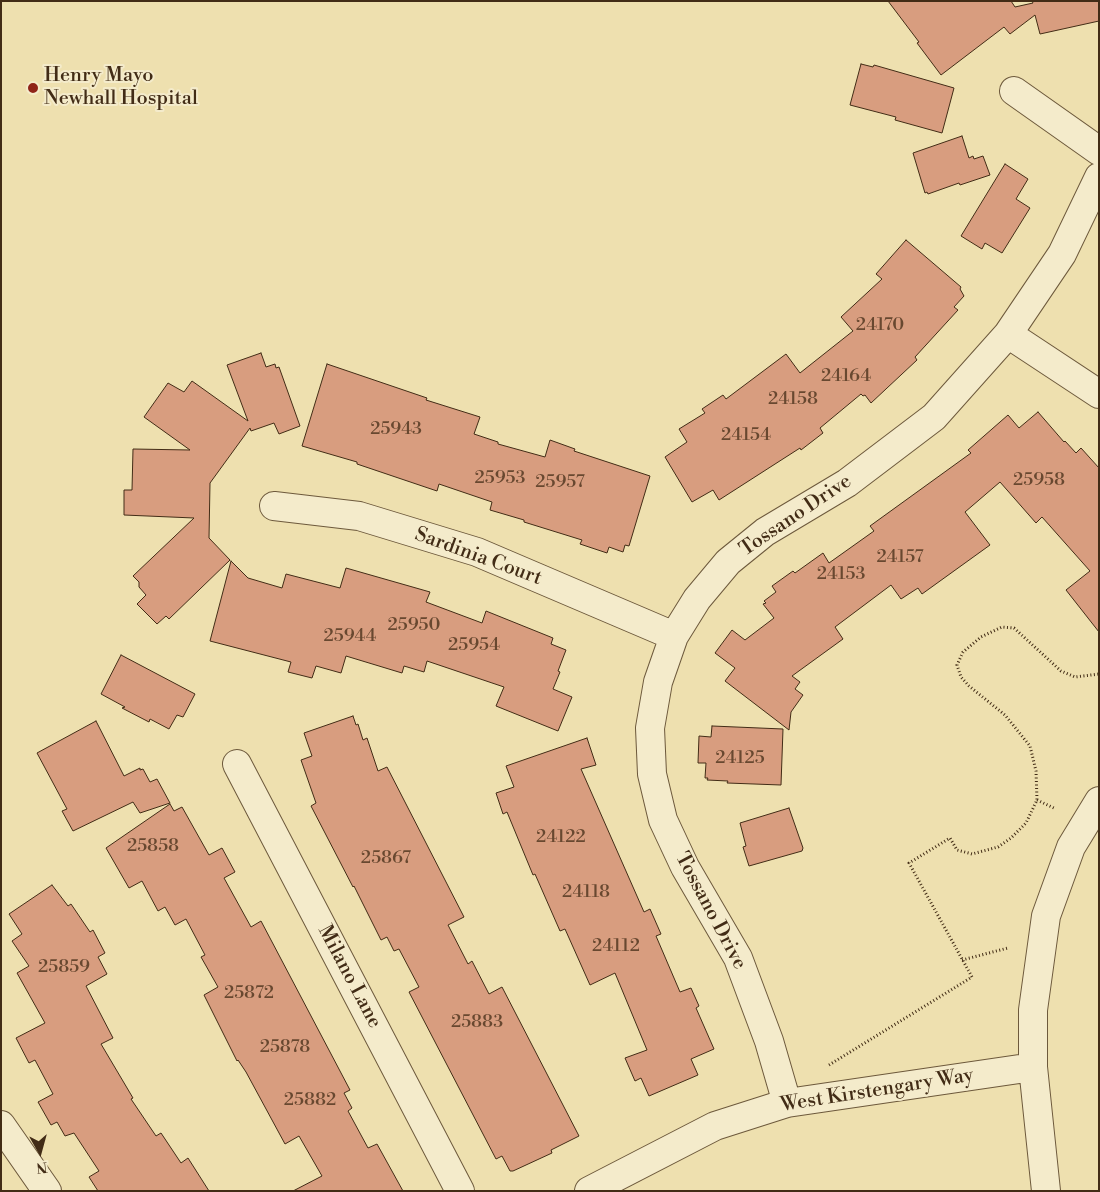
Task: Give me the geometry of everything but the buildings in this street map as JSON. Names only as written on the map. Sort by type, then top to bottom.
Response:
[{"type":"street","points":[[1014,91],[1099,151]]},
{"type":"street","name":"Tossano Drive","points":[[787,1103],[769,1041],[738,958],[685,867],[663,820],[652,774],[650,728],[658,682],[674,636],[697,598],[728,562],[765,532],[847,482],[934,416],[1008,334],[1062,254],[1099,177]]},
{"type":"street","points":[[1008,334],[1099,394]]},
{"type":"street","name":"Sardinia Court","points":[[274,506],[359,516],[477,552],[674,636]]},
{"type":"street","name":"Milano Lane","points":[[237,764],[460,1191]]},
{"type":"street","points":[[1046,1191],[1033,1067],[1033,1010],[1046,916],[1071,847],[1099,801]]},
{"type":"street","name":"West Kirstengary Way","points":[[589,1191],[715,1126],[787,1103],[1033,1067]]},
{"type":"street","points":[[1,1125],[46,1191]]},
{"type":"path","points":[[829,1066],[972,977],[909,863],[950,838],[957,850],[972,854],[998,847],[1011,838],[1026,822],[1037,800],[1036,771],[1030,746],[1005,715],[969,686],[961,677],[957,665],[963,652],[981,637],[1002,627],[1014,628],[1060,671],[1075,676],[1099,674]]},
{"type":"path","points":[[1037,800],[1056,809]]},
{"type":"path","points":[[962,960],[1008,948]]},
{"type":"place","name":"Henry Mayo Newhall Hospital","points":[[33,88]]}]
